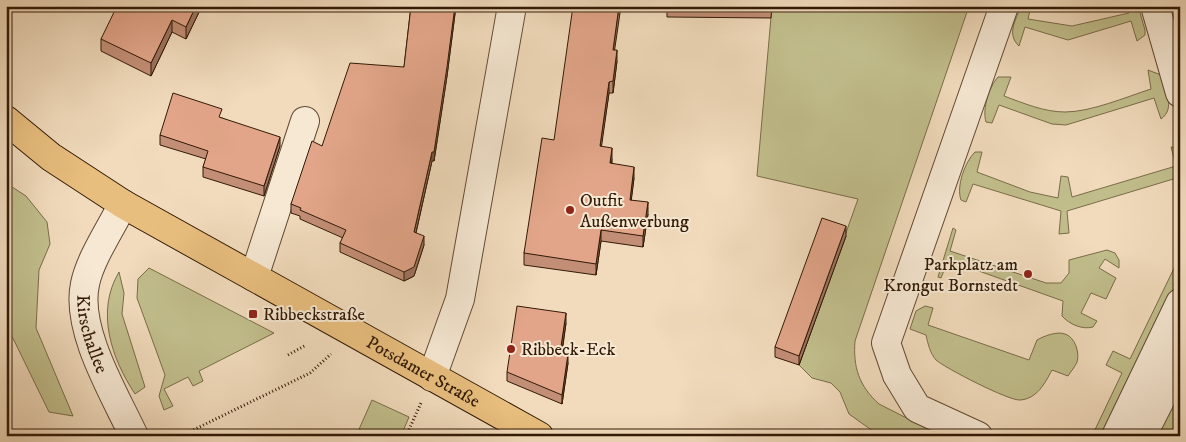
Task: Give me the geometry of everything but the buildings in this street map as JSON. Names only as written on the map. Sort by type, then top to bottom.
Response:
[{"type":"main road","name":"Potsdamer Straße","points":[[6,120],[51,157],[123,204],[539,436]]},
{"type":"street","points":[[432,377],[460,299],[512,6]]},
{"type":"street","points":[[978,436],[917,408],[897,375],[886,343],[1004,6]]},
{"type":"street","points":[[1155,6],[1180,93]]},
{"type":"street","points":[[254,277],[305,121]]},
{"type":"street","name":"Kirschallee","points":[[123,204],[85,283],[83,305],[88,328],[101,364],[132,435]]},
{"type":"street","points":[[1116,436],[1180,303]]},
{"type":"street","points":[[1142,436],[1180,361]]},
{"type":"path","points":[[181,436],[310,373],[352,332]]},
{"type":"path","points":[[288,355],[306,345]]},
{"type":"path","points":[[406,436],[415,416]]},
{"type":"path","points":[[795,436],[797,431],[807,436]]},
{"type":"shaded area","points":[[772,6],[969,6],[855,341],[856,368],[862,383],[872,397],[879,404],[942,436],[885,436],[870,429],[849,414],[840,392],[831,383],[812,378],[799,365],[858,199],[757,176]]},
{"type":"shaded area","points":[[1021,6],[1031,6],[1028,19],[1072,26],[1129,13],[1128,6],[1138,6],[1145,35],[1137,41],[1131,21],[1068,40],[1025,27],[1019,46],[1013,37],[1013,27]]},
{"type":"shaded area","points":[[1148,70],[1161,75],[1167,93],[1168,110],[1161,119],[1154,98],[1066,125],[1052,124],[999,105],[992,123],[986,122],[987,98],[998,77],[1011,77],[1004,96],[1041,109],[1065,112],[1086,110],[1151,89]]},
{"type":"shaded area","points":[[1171,147],[1180,148],[1180,177],[1067,211],[1069,233],[1059,234],[1061,211],[973,184],[966,202],[961,200],[962,174],[975,152],[982,152],[977,172],[1030,192],[1058,198],[1061,176],[1068,177],[1072,197],[1176,166]]},
{"type":"shaded area","points":[[6,183],[26,196],[47,222],[50,244],[39,270],[36,328],[73,416],[49,412],[6,324]]},
{"type":"shaded area","points":[[953,228],[956,230],[950,251],[1046,283],[1061,283],[1069,273],[1069,260],[1107,250],[1115,253],[1119,260],[1119,268],[1105,259],[1099,268],[1116,278],[1106,299],[1091,293],[1081,313],[1097,321],[1093,327],[1080,327],[1065,319],[1062,316],[1063,301],[948,260],[941,278],[938,277]]},
{"type":"shaded area","points":[[1180,256],[1180,286],[1108,436],[1092,436],[1122,373],[1106,365],[1113,351],[1130,359]]},
{"type":"shaded area","points":[[149,268],[274,333],[199,371],[203,381],[193,386],[188,377],[164,389],[173,406],[164,410],[159,396],[165,375],[137,298],[138,279]]},
{"type":"shaded area","points":[[119,272],[124,293],[122,314],[145,387],[135,394],[119,366],[109,335],[108,303],[112,287]]},
{"type":"shaded area","points":[[925,306],[933,308],[928,325],[1029,360],[1037,340],[1054,334],[1065,334],[1072,338],[1076,346],[1077,362],[1068,376],[1052,370],[1040,389],[1031,397],[1020,400],[1014,399],[991,390],[936,360],[928,345],[926,335],[910,329],[916,311]]},
{"type":"shaded area","points":[[1180,385],[1180,436],[1154,436]]},
{"type":"shaded area","points":[[372,400],[409,417],[401,436],[356,436]]},
{"type":"place","name":"Outfit Außenwerbung","points":[[570,210]]},
{"type":"place","name":"Parkplatz am Krongut Bornstedt","points":[[1028,274]]},
{"type":"place","name":"Ribbeckstraße","points":[[253,314]]},
{"type":"place","name":"Ribbeck-Eck","points":[[511,349]]}]
